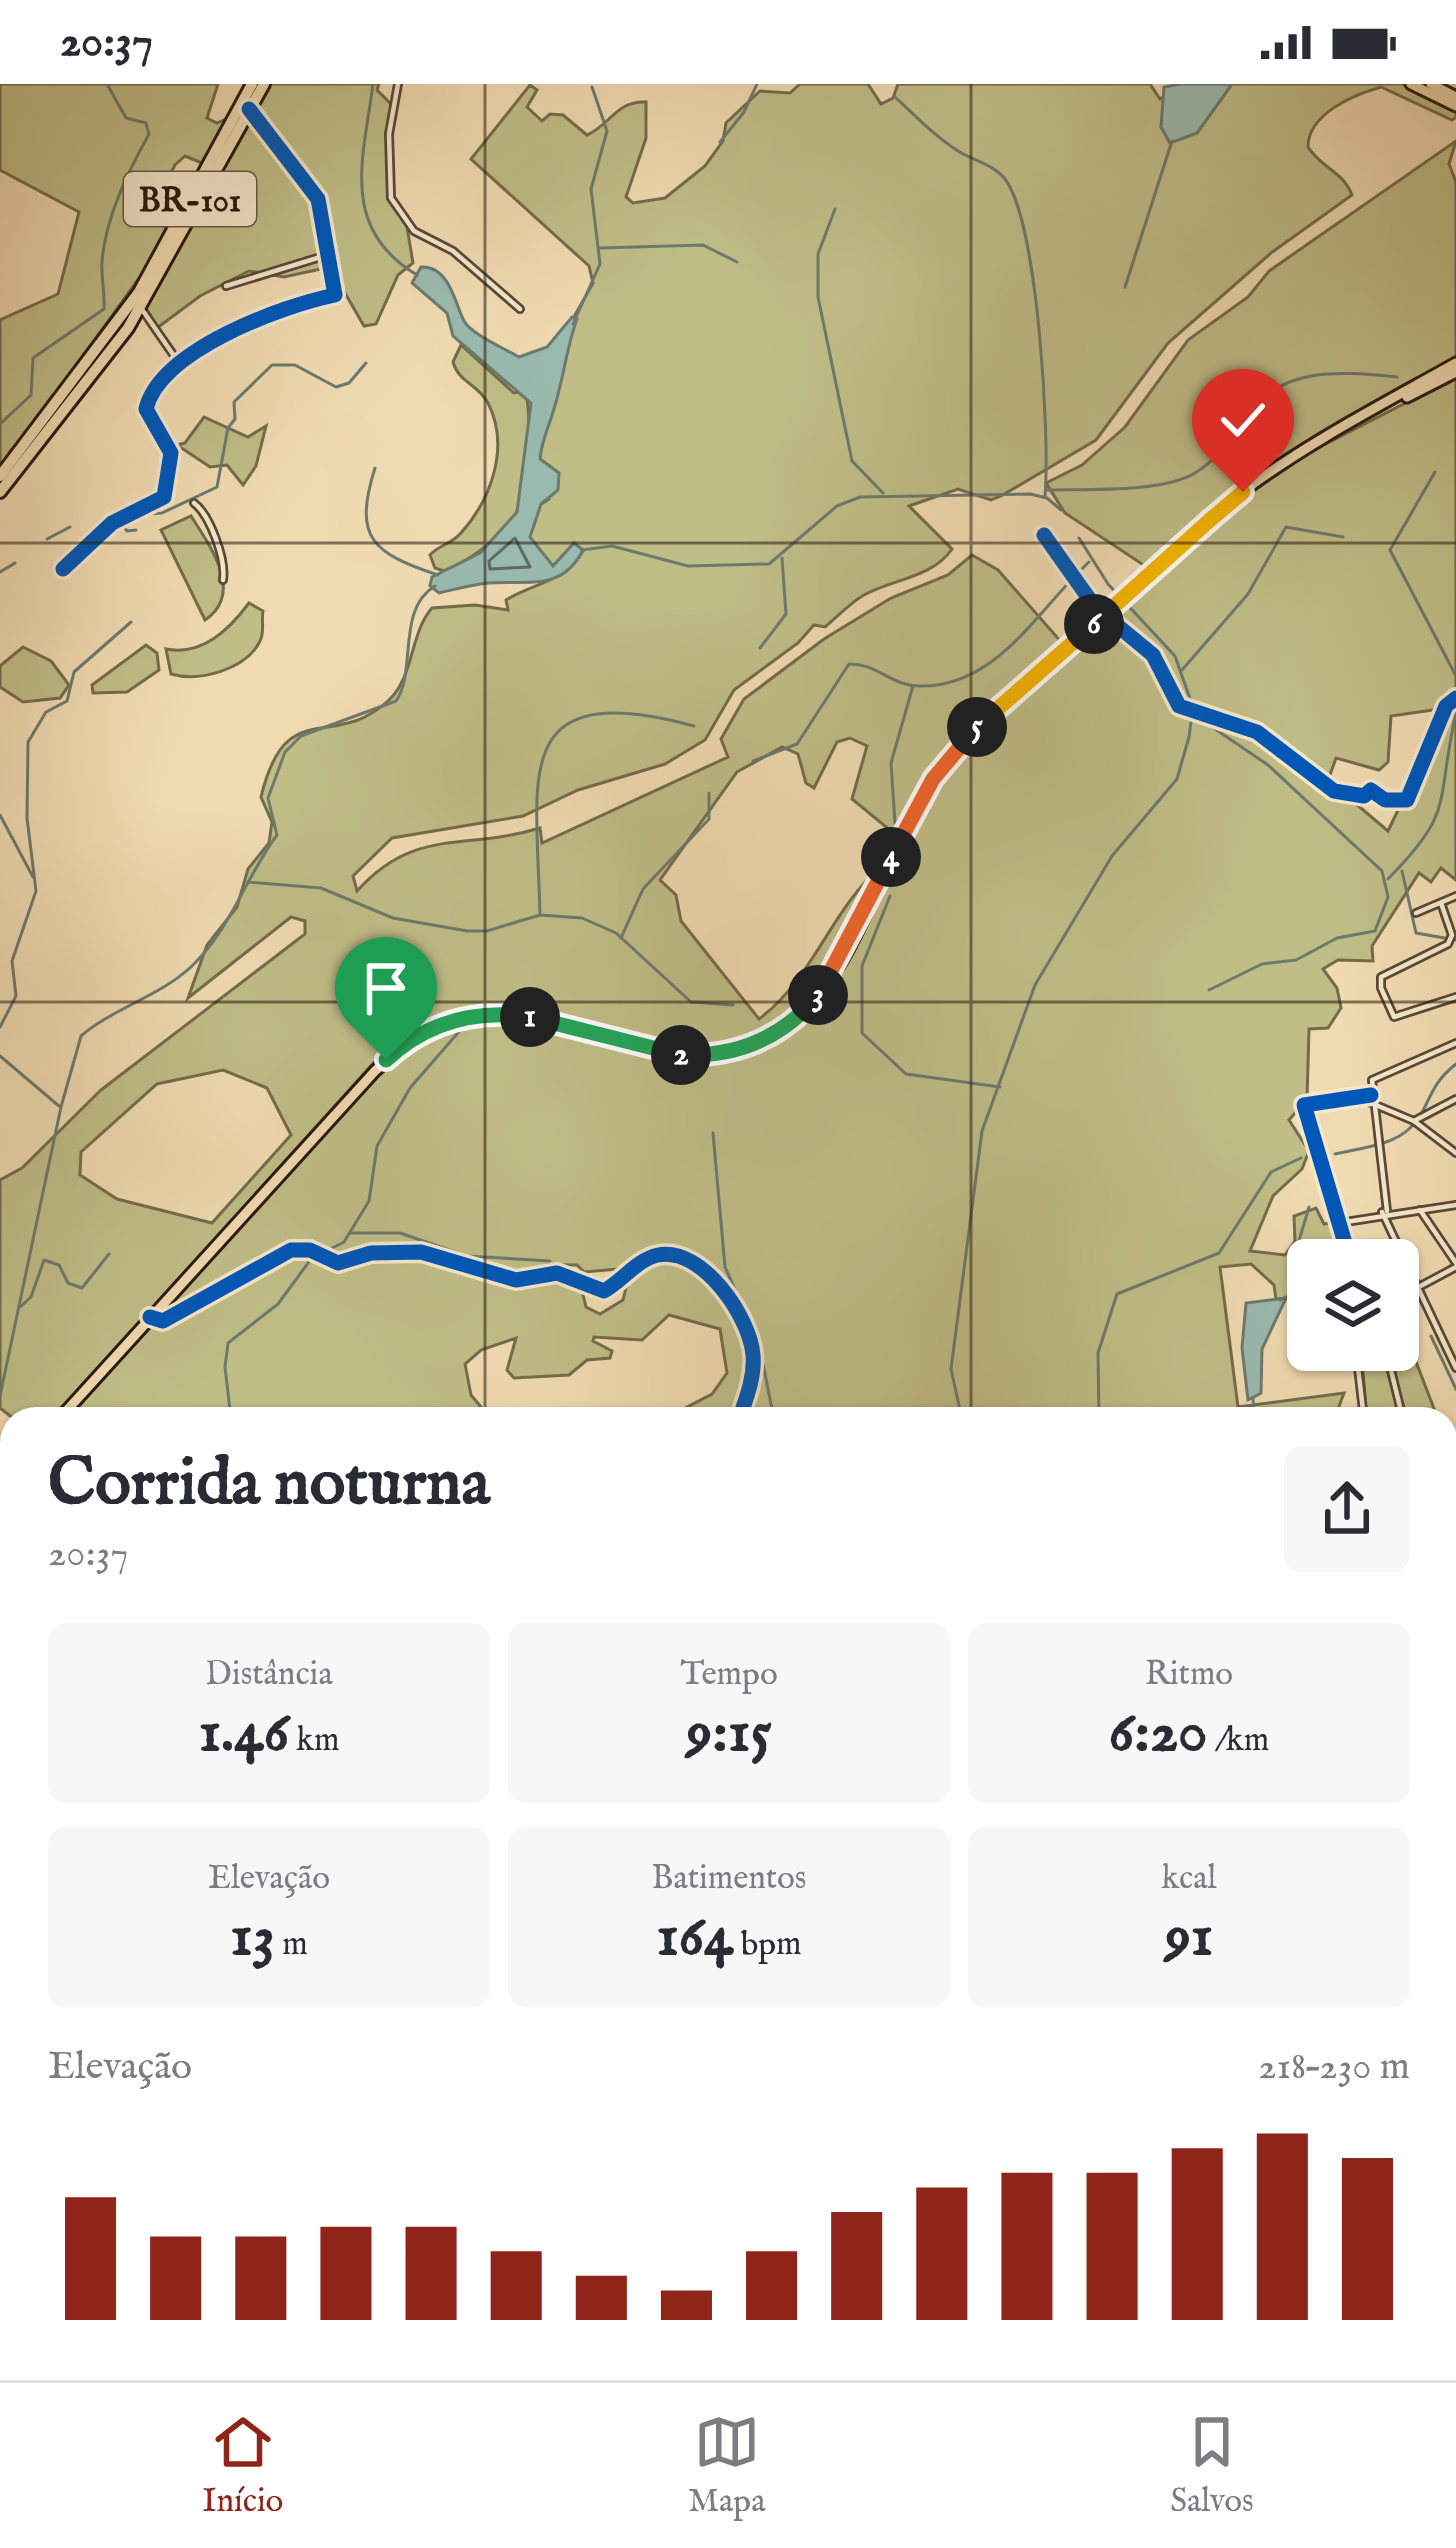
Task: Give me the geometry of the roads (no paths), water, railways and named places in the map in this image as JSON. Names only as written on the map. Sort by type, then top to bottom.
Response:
[{"type":"highway","name":"BR-101","points":[[0,476],[126,312],[252,84]]},
{"type":"highway","name":"BR-101","points":[[0,492],[141,308],[264,84]]},
{"type":"main road","points":[[1412,84],[1456,106]]},
{"type":"main road","points":[[1430,84],[1456,97]]},
{"type":"main road","points":[[69,1407],[375,1071],[404,1045],[445,1022],[484,1014],[517,1016],[636,1047],[694,1055],[750,1046],[784,1028],[832,974],[924,792],[971,733],[1236,497],[1363,416],[1456,368]]},
{"type":"street","points":[[398,84],[389,134],[394,205],[414,231],[453,251],[520,309]]},
{"type":"street","points":[[63,568],[112,523],[164,496],[171,453],[146,407],[153,392],[182,366],[248,322],[335,296],[315,194],[250,110]]},
{"type":"street","points":[[226,286],[327,254]]},
{"type":"street","points":[[141,308],[182,366]]},
{"type":"street","points":[[194,502],[202,509],[222,560],[224,580]]},
{"type":"street","points":[[1044,535],[1097,609]]},
{"type":"street","points":[[1111,617],[1153,655],[1178,705],[1257,732],[1334,791],[1361,796],[1373,790],[1385,800],[1409,797],[1446,706],[1456,698]]},
{"type":"street","points":[[1416,913],[1456,896]]},
{"type":"street","points":[[1441,903],[1454,935],[1444,948],[1383,976],[1380,984],[1392,1016],[1456,997]]},
{"type":"street","points":[[1456,1043],[1377,1073],[1371,1099],[1384,1212],[1456,1368]]},
{"type":"street","points":[[1344,1239],[1304,1106],[1371,1099],[1414,1121],[1456,1153]]},
{"type":"street","points":[[1414,1121],[1456,1099]]},
{"type":"street","points":[[1339,1223],[1384,1212],[1456,1204]]},
{"type":"street","points":[[1420,1210],[1456,1265],[1420,1286]]},
{"type":"street","points":[[151,1317],[162,1322],[256,1273],[286,1250],[310,1250],[334,1263],[371,1253],[417,1252],[516,1280],[557,1273],[603,1291],[650,1258],[670,1254],[694,1263],[712,1280],[750,1342],[752,1377],[743,1407]]},
{"type":"street","points":[[1358,1371],[1363,1407]]},
{"type":"street","points":[[1391,1371],[1400,1407]]},
{"type":"water","points":[[1232,84],[1197,133],[1170,143],[1161,127],[1164,87]]},
{"type":"water","points":[[421,267],[445,279],[468,326],[519,357],[547,347],[572,317],[577,319],[540,459],[559,473],[558,490],[541,504],[530,537],[553,566],[574,543],[583,550],[554,578],[439,593],[430,586],[432,577],[480,553],[517,512],[531,403],[453,336],[447,313],[412,283]]},
{"type":"water","points":[[1286,1298],[1262,1349],[1261,1393],[1248,1400],[1242,1348],[1246,1303]]},
{"type":"waterway","points":[[0,424],[31,395],[33,358],[104,309],[102,261],[108,228],[149,134],[146,123],[126,118],[107,84]]},
{"type":"waterway","points":[[373,84],[362,164],[366,213],[392,256],[417,275]]},
{"type":"waterway","points":[[720,142],[744,112],[757,84]]},
{"type":"waterway","points":[[573,324],[600,264],[591,189],[607,131],[592,87]]},
{"type":"waterway","points":[[895,97],[950,145],[1000,174],[1016,203],[1026,238],[1039,332],[1045,496]]},
{"type":"waterway","points":[[1125,287],[1172,141]]},
{"type":"waterway","points":[[835,209],[818,254],[818,297],[852,461],[883,493]]},
{"type":"waterway","points":[[600,248],[703,245],[737,262]]},
{"type":"waterway","points":[[136,530],[127,531],[120,522],[131,515],[162,513],[217,487],[228,428],[235,419],[234,402],[272,365],[295,365],[336,387],[349,383],[366,363]]},
{"type":"waterway","points":[[1047,490],[1123,489],[1181,479],[1212,460],[1251,411],[1281,386],[1337,373],[1397,377]]},
{"type":"waterway","points":[[375,468],[366,511],[374,540],[397,559],[438,575]]},
{"type":"waterway","points":[[1435,472],[1390,550],[1456,676]]},
{"type":"waterway","points":[[582,550],[612,546],[688,566],[769,564],[837,506],[860,497],[1030,494],[1047,498],[1061,510]]},
{"type":"waterway","points":[[47,539],[70,527]]},
{"type":"waterway","points":[[1182,670],[1248,594],[1286,527],[1343,537]]},
{"type":"waterway","points":[[959,1407],[951,1369],[982,1131],[1035,985],[1112,856],[1177,779],[1189,737],[1193,707],[1175,656],[1108,584],[1079,538]]},
{"type":"waterway","points":[[760,648],[786,614],[782,558]]},
{"type":"waterway","points":[[753,761],[797,744],[849,664],[919,686],[971,674],[1014,642],[1089,562]]},
{"type":"waterway","points":[[0,572],[15,563]]},
{"type":"waterway","points":[[0,1396],[61,1107],[81,1036],[179,977],[206,951],[277,835],[268,798],[285,752],[301,736],[396,701],[415,610],[435,586]]},
{"type":"waterway","points":[[0,1027],[16,996],[12,961],[36,891],[27,818],[28,742],[46,712],[67,701],[74,672],[131,622]]},
{"type":"waterway","points":[[895,823],[891,763],[913,686]]},
{"type":"waterway","points":[[1388,879],[1434,821],[1456,713]]},
{"type":"waterway","points":[[540,915],[538,781],[546,750],[563,727],[591,715],[634,714],[694,726]]},
{"type":"waterway","points":[[1193,714],[1268,765],[1382,871],[1388,897],[1375,931],[1337,938],[1296,960],[1262,964],[1209,990]]},
{"type":"waterway","points":[[621,938],[643,889],[709,819],[709,793]]},
{"type":"waterway","points":[[0,815],[33,877]]},
{"type":"waterway","points":[[1402,871],[1416,933],[1456,940]]},
{"type":"waterway","points":[[248,882],[321,888],[393,918],[467,931],[487,931],[540,915],[582,918],[616,933],[691,1002],[733,1005]]},
{"type":"waterway","points":[[890,896],[862,966],[862,1033],[906,1074],[1000,1087]]},
{"type":"waterway","points":[[230,1407],[225,1367],[228,1343],[278,1304],[311,1259],[344,1242],[369,1201],[377,1146],[410,1088],[463,1027]]},
{"type":"waterway","points":[[0,1056],[59,1106]]},
{"type":"waterway","points":[[1335,1154],[1375,1146],[1403,1134],[1456,1064]]},
{"type":"waterway","points":[[713,1133],[725,1267],[759,1344],[772,1407]]},
{"type":"waterway","points":[[1099,1407],[1098,1353],[1117,1294],[1219,1253],[1271,1172],[1301,1158]]},
{"type":"waterway","points":[[1280,1300],[1297,1292],[1298,1244],[1309,1207]]},
{"type":"waterway","points":[[351,1233],[400,1233],[467,1256],[550,1261]]},
{"type":"waterway","points":[[20,1307],[31,1297],[44,1260],[59,1265],[68,1283],[82,1288],[109,1254]]},
{"type":"waterway","points":[[1431,1336],[1456,1389]]},
{"type":"waterway","points":[[1253,1398],[1254,1407]]}]
